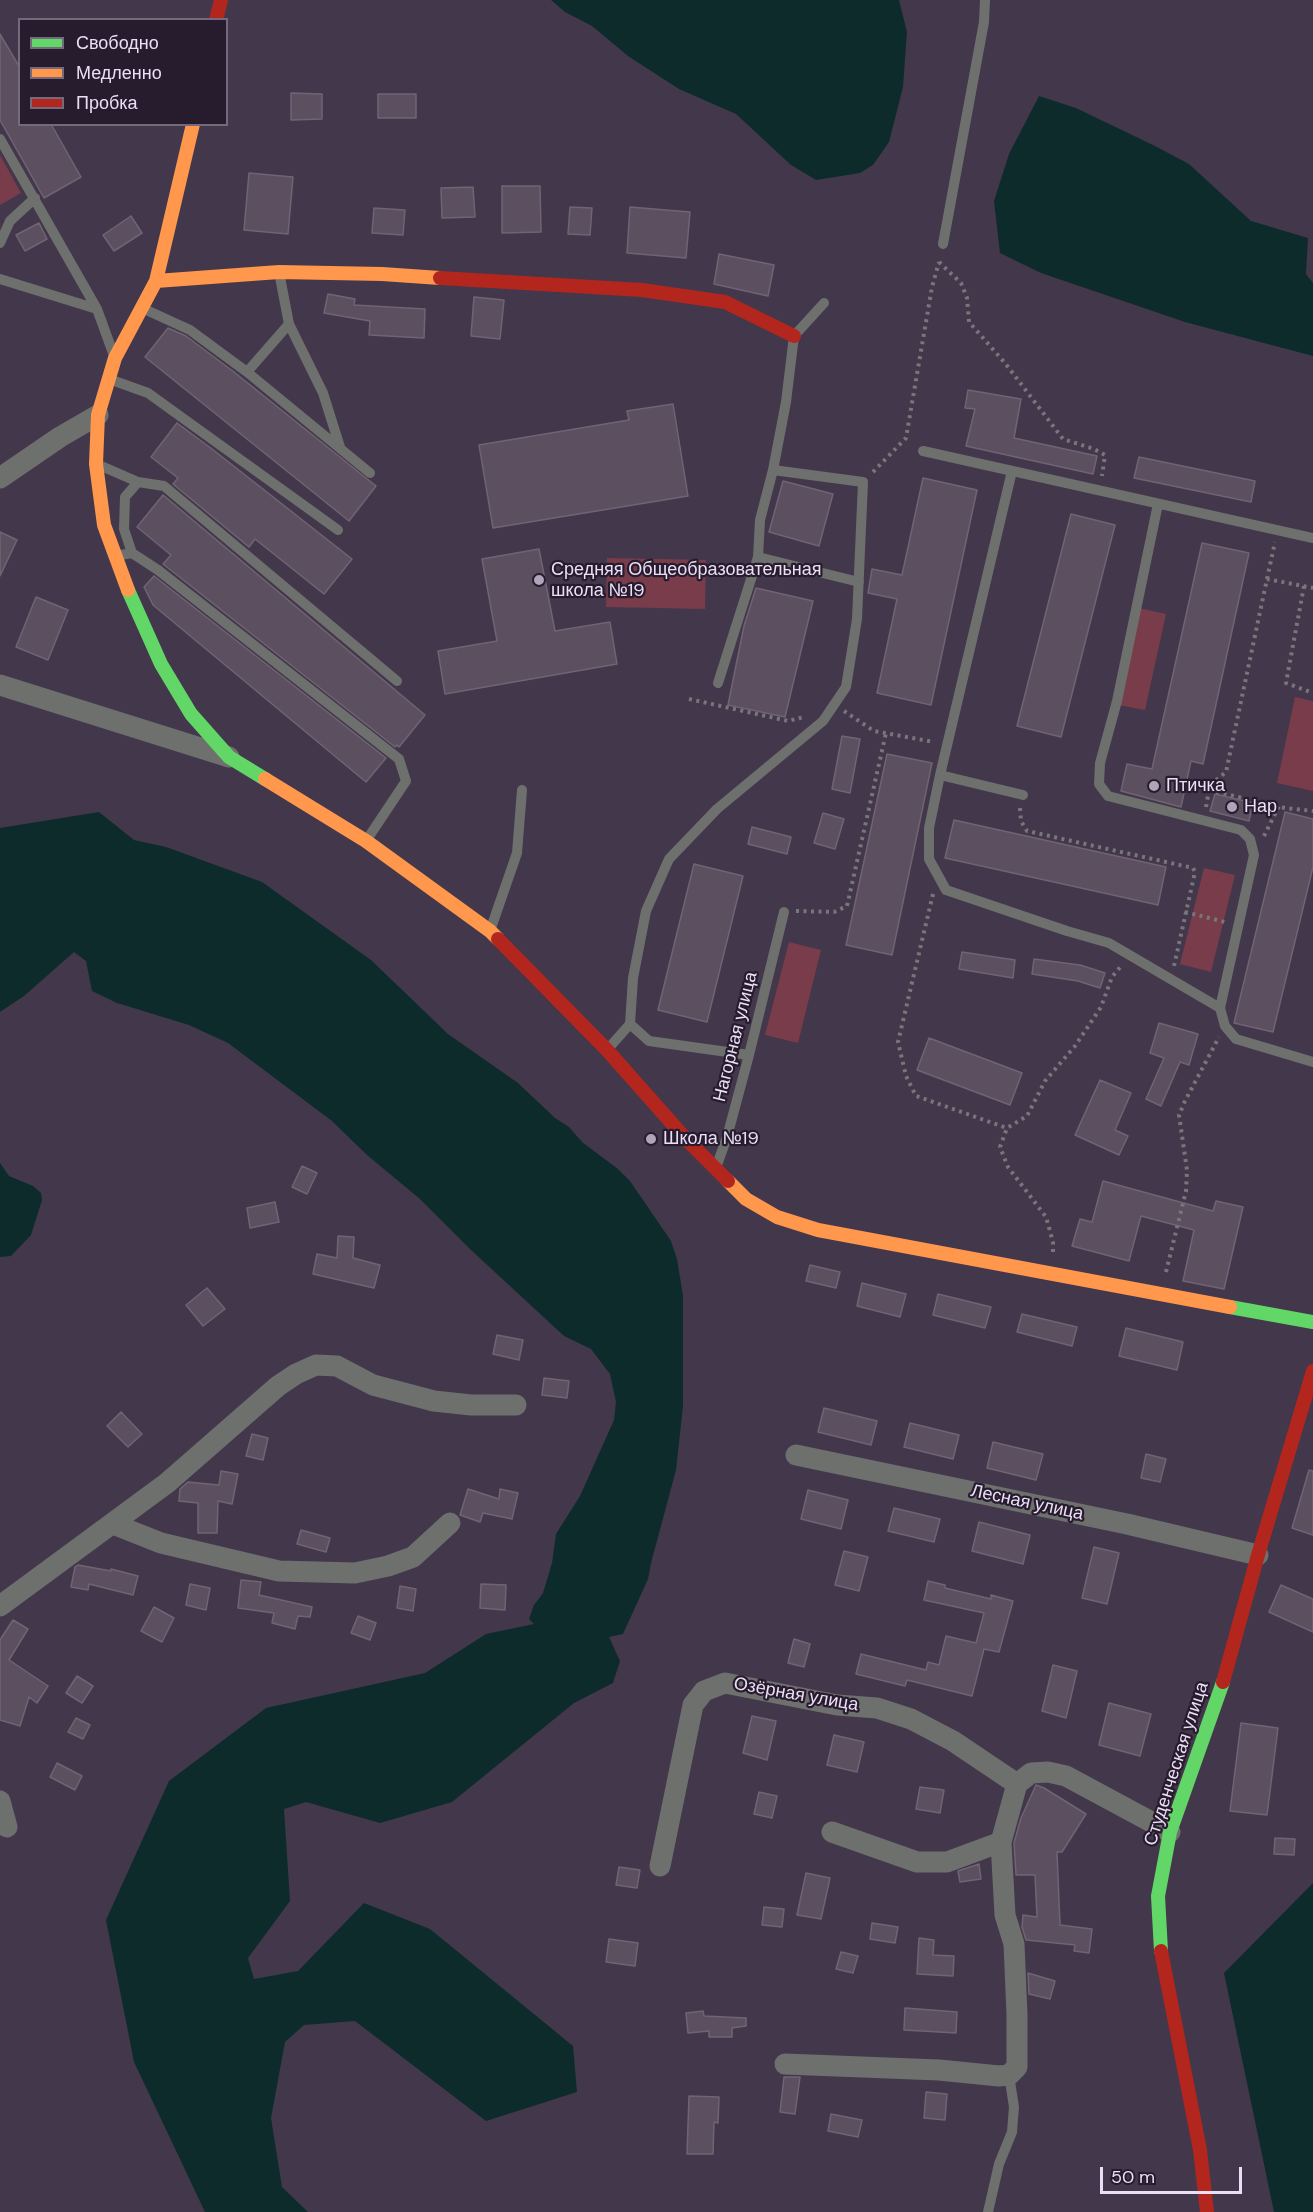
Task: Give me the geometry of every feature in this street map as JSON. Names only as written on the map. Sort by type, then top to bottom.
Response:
[{"type":"street","points":[[216,18],[221,0]]},
{"type":"street","points":[[193,126],[156,281],[115,358],[98,415],[96,464],[104,525],[121,575],[161,664],[191,714],[229,757]]},
{"type":"street","points":[[156,281],[279,272],[382,274],[642,290],[725,302],[795,336]]},
{"type":"street","points":[[1,476],[98,415]]},
{"type":"street","points":[[0,685],[229,757],[366,841],[490,931],[607,1050],[685,1138],[746,1199],[777,1217],[818,1230],[1313,1322]]},
{"type":"street","points":[[0,1606],[167,1483],[278,1386],[316,1365],[337,1366],[373,1385],[434,1401],[471,1405],[516,1405]]},
{"type":"street","name":"Студенческая улица","points":[[1207,2212],[1200,2150],[1161,1953],[1158,1896],[1170,1832],[1217,1703],[1313,1371]]},
{"type":"street","name":"Лесная улица","points":[[796,1455],[1127,1524],[1258,1555]]},
{"type":"street","points":[[113,1524],[161,1543],[279,1571],[355,1573],[388,1566],[413,1557],[450,1523]]},
{"type":"street","name":"Озёрная улица","points":[[660,1866],[693,1705],[704,1690],[725,1683],[837,1705],[877,1708],[911,1719],[953,1741],[1017,1784]]},
{"type":"street","points":[[785,2064],[939,2070],[999,2076],[1009,2074],[1017,2067],[1017,2015],[1014,1944],[1005,1915],[1001,1842],[1017,1784],[1031,1773],[1048,1772],[1066,1776],[1170,1832]]},
{"type":"street","points":[[0,1801],[7,1827]]},
{"type":"street","points":[[832,1832],[917,1862],[947,1862],[1001,1842]]},
{"type":"lane","points":[[943,244],[984,22],[985,0]]},
{"type":"lane","points":[[0,138],[97,309],[115,358]]},
{"type":"lane","points":[[0,243],[10,221],[35,198]]},
{"type":"lane","points":[[279,272],[290,324],[323,393],[340,447]]},
{"type":"lane","points":[[0,279],[97,309]]},
{"type":"lane","points":[[718,683],[758,557],[760,520],[773,470],[786,402],[795,336],[824,303]]},
{"type":"lane","points":[[142,308],[190,330],[247,372],[370,472]]},
{"type":"lane","points":[[247,372],[290,324]]},
{"type":"lane","points":[[109,379],[148,393],[339,530]]},
{"type":"lane","points":[[923,451],[1313,538]]},
{"type":"lane","points":[[96,464],[138,482],[164,486],[397,681]]},
{"type":"lane","points":[[607,1050],[630,1024],[633,978],[646,911],[669,859],[717,809],[823,721],[846,687],[857,619],[863,482],[773,470]]},
{"type":"lane","points":[[1012,471],[940,775],[929,828],[929,859],[946,890],[1109,943],[1220,1008]]},
{"type":"lane","points":[[138,482],[125,497],[124,529],[132,553],[158,570],[399,759],[406,781],[366,841]]},
{"type":"lane","points":[[1158,504],[1117,701],[1100,763],[1099,784],[1108,796],[1241,830],[1250,839],[1254,855],[1220,1008],[1225,1026],[1236,1040],[1313,1062]]},
{"type":"lane","points":[[115,556],[132,553]]},
{"type":"lane","points":[[758,557],[859,582]]},
{"type":"lane","points":[[940,775],[1023,795]]},
{"type":"lane","points":[[490,931],[517,853],[522,790]]},
{"type":"lane","name":"Нагорная улица","points":[[716,1168],[727,1137],[749,1055],[783,912]]},
{"type":"lane","points":[[630,1024],[649,1041],[749,1055]]},
{"type":"lane","points":[[988,2212],[999,2164],[1012,2132],[1014,2107],[1009,2074]]},
{"type":"path","points":[[863,482],[906,438],[932,287],[943,244]]},
{"type":"path","points":[[939,262],[961,283],[967,298],[969,322],[1005,363],[1064,439],[1105,455],[1101,491]]},
{"type":"path","points":[[1203,820],[1210,785],[1226,772],[1277,531]]},
{"type":"path","points":[[1267,579],[1313,588]]},
{"type":"path","points":[[1304,586],[1286,683],[1313,693]]},
{"type":"path","points":[[783,912],[834,912],[848,906],[886,733]]},
{"type":"path","points":[[1209,790],[1279,806],[1313,811]]},
{"type":"path","points":[[1023,795],[1019,810],[1021,821],[1027,831],[1193,868],[1195,872],[1171,978]]},
{"type":"path","points":[[1254,855],[1279,806]]},
{"type":"path","points":[[938,875],[898,1042],[906,1076],[916,1096],[1007,1128]]},
{"type":"path","points":[[1185,912],[1238,926]]},
{"type":"path","points":[[1052,1274],[1053,1242],[1046,1218],[1008,1167],[1000,1147],[1007,1128],[1027,1116],[1045,1081],[1075,1046],[1101,1007],[1112,977],[1130,956]]},
{"type":"path","points":[[1161,1294],[1186,1191],[1187,1170],[1179,1115],[1208,1054],[1225,1026]]},
{"type":"shaded area","points":[[551,0],[899,0],[907,32],[903,87],[889,142],[873,165],[860,173],[816,180],[791,165],[736,114],[679,89],[628,56],[592,26],[565,12]]},
{"type":"shaded area","points":[[1039,96],[1076,108],[1189,164],[1251,221],[1308,238],[1306,274],[1313,283],[1313,356],[1185,322],[1041,273],[1000,253],[994,201],[1009,154]]},
{"type":"shaded area","points":[[0,155],[21,193],[0,205]]},
{"type":"shaded area","points":[[607,558],[706,560],[705,609],[606,607]]},
{"type":"shaded area","points":[[1139,608],[1166,614],[1145,710],[1118,705]]},
{"type":"shaded area","points":[[1295,697],[1313,701],[1313,791],[1277,783]]},
{"type":"shaded area","points":[[99,812],[134,840],[166,847],[262,882],[371,960],[448,1034],[518,1083],[555,1118],[569,1127],[582,1142],[630,1181],[671,1241],[677,1259],[683,1296],[683,1406],[676,1470],[648,1579],[623,1634],[609,1637],[620,1661],[613,1683],[574,1703],[452,1802],[380,1823],[306,1802],[284,1809],[290,1901],[248,1958],[254,1979],[298,1971],[364,1903],[430,1929],[573,2046],[577,2092],[486,2121],[355,2021],[304,2025],[285,2042],[271,2118],[282,2187],[308,2212],[205,2212],[134,2062],[106,1920],[169,1781],[266,1708],[425,1673],[486,1634],[534,1624],[529,1619],[534,1605],[543,1593],[552,1563],[556,1534],[580,1496],[614,1420],[616,1402],[610,1374],[591,1349],[564,1336],[420,1199],[367,1155],[332,1121],[228,1043],[189,1025],[117,1003],[92,991],[86,961],[74,952],[24,996],[0,1012],[0,828]]},
{"type":"shaded area","points":[[1204,868],[1235,875],[1211,972],[1180,964]]},
{"type":"shaded area","points":[[789,942],[821,950],[798,1043],[765,1035]]},
{"type":"shaded area","points":[[0,1163],[9,1176],[33,1186],[41,1193],[42,1200],[31,1235],[11,1256],[0,1257]]},
{"type":"shaded area","points":[[1313,1883],[1313,2212],[1274,2212],[1224,1973]]},
{"type":"building","points":[[0,34],[18,65],[18,126],[52,126],[81,177],[44,198],[0,120]]},
{"type":"building","points":[[291,93],[322,94],[322,119],[291,120]]},
{"type":"building","points":[[378,94],[416,94],[416,118],[378,118]]},
{"type":"building","points":[[249,173],[293,177],[288,234],[244,230]]},
{"type":"building","points":[[502,186],[540,186],[541,232],[502,233]]},
{"type":"building","points":[[473,187],[475,217],[442,218],[441,188]]},
{"type":"building","points":[[570,207],[592,208],[590,235],[568,234]]},
{"type":"building","points":[[630,207],[690,212],[686,258],[627,253]]},
{"type":"building","points":[[374,208],[405,210],[403,235],[372,233]]},
{"type":"building","points":[[131,216],[142,233],[114,251],[103,235]]},
{"type":"building","points":[[39,223],[47,239],[25,251],[16,235]]},
{"type":"building","points":[[719,254],[774,265],[768,296],[714,284]]},
{"type":"building","points":[[328,294],[355,299],[354,305],[425,309],[424,338],[369,335],[370,321],[324,313]]},
{"type":"building","points":[[474,297],[504,300],[500,339],[471,336]]},
{"type":"building","points":[[168,328],[186,336],[234,372],[376,486],[349,521],[145,357]]},
{"type":"building","points":[[968,390],[1021,399],[1014,438],[1097,456],[1093,474],[966,446],[975,409],[965,408]]},
{"type":"building","points":[[673,404],[688,496],[493,528],[479,445],[629,420],[627,411]]},
{"type":"building","points":[[177,423],[352,559],[324,594],[255,539],[249,547],[173,484],[178,478],[151,457]]},
{"type":"building","points":[[1139,457],[1255,481],[1251,502],[1134,478]]},
{"type":"building","points":[[923,478],[977,490],[931,705],[877,693],[897,599],[868,593],[872,569],[902,575]]},
{"type":"building","points":[[783,481],[833,494],[819,546],[769,532]]},
{"type":"building","points":[[163,495],[425,715],[399,747],[397,745],[395,747],[163,564],[171,555],[137,527]]},
{"type":"building","points":[[1071,514],[1115,525],[1061,737],[1017,726]]},
{"type":"building","points":[[0,532],[17,540],[0,576]]},
{"type":"building","points":[[1202,543],[1249,553],[1203,764],[1191,761],[1181,807],[1121,791],[1127,764],[1152,769]]},
{"type":"building","points":[[539,549],[555,631],[610,622],[617,664],[445,694],[438,651],[497,641],[482,559]]},
{"type":"building","points":[[154,576],[386,758],[366,782],[153,605],[144,587]]},
{"type":"building","points":[[756,588],[813,601],[785,717],[728,705],[744,626]]},
{"type":"building","points":[[36,597],[68,610],[48,660],[16,647]]},
{"type":"building","points":[[842,736],[860,739],[850,793],[832,789]]},
{"type":"building","points":[[887,754],[932,763],[892,955],[846,945]]},
{"type":"building","name":"Нар","points":[[1215,794],[1253,803],[1249,821],[1210,811]]},
{"type":"building","points":[[1285,812],[1313,819],[1313,867],[1273,1032],[1234,1023]]},
{"type":"building","points":[[823,813],[844,819],[835,849],[814,843]]},
{"type":"building","points":[[954,820],[1166,867],[1158,905],[945,858]]},
{"type":"building","points":[[752,827],[791,837],[787,854],[748,844]]},
{"type":"building","points":[[694,864],[743,876],[707,1022],[658,1010]]},
{"type":"building","points":[[962,952],[1015,960],[1013,978],[959,969]]},
{"type":"building","points":[[1034,959],[1080,965],[1105,973],[1100,988],[1078,981],[1032,974]]},
{"type":"building","points":[[1159,1023],[1198,1034],[1189,1065],[1180,1062],[1161,1106],[1146,1099],[1164,1058],[1150,1053]]},
{"type":"building","points":[[929,1038],[1022,1073],[1010,1105],[917,1070]]},
{"type":"building","points":[[1100,1080],[1131,1093],[1115,1130],[1128,1136],[1119,1155],[1075,1135]]},
{"type":"building","points":[[302,1166],[317,1173],[307,1194],[292,1187]]},
{"type":"building","points":[[1103,1181],[1213,1211],[1216,1201],[1243,1207],[1224,1289],[1183,1281],[1194,1230],[1141,1216],[1129,1261],[1072,1246],[1080,1219],[1092,1222]]},
{"type":"building","points":[[275,1202],[279,1222],[250,1228],[247,1208]]},
{"type":"building","points":[[338,1236],[354,1237],[353,1258],[380,1265],[374,1288],[313,1274],[317,1254],[337,1258]]},
{"type":"building","points":[[810,1265],[840,1272],[836,1288],[806,1281]]},
{"type":"building","points":[[862,1283],[906,1294],[900,1317],[857,1306]]},
{"type":"building","points":[[207,1288],[225,1309],[203,1326],[186,1305]]},
{"type":"building","points":[[938,1294],[991,1307],[985,1328],[933,1315]]},
{"type":"building","points":[[1022,1314],[1077,1327],[1072,1346],[1017,1332]]},
{"type":"building","points":[[1126,1328],[1183,1342],[1177,1370],[1119,1356]]},
{"type":"building","points":[[497,1335],[523,1340],[519,1360],[493,1354]]},
{"type":"building","points":[[544,1378],[569,1381],[567,1398],[542,1395]]},
{"type":"building","points":[[824,1408],[877,1421],[871,1445],[818,1432]]},
{"type":"building","points":[[121,1412],[142,1434],[128,1447],[107,1426]]},
{"type":"building","points":[[910,1423],[959,1435],[953,1459],[904,1447]]},
{"type":"building","points":[[252,1434],[268,1438],[263,1460],[246,1456]]},
{"type":"building","points":[[993,1442],[1043,1454],[1036,1480],[987,1468]]},
{"type":"building","points":[[1146,1454],[1166,1459],[1160,1482],[1141,1478]]},
{"type":"building","points":[[1309,1470],[1313,1471],[1313,1535],[1292,1528]]},
{"type":"building","points":[[221,1471],[238,1474],[232,1504],[218,1501],[217,1533],[198,1533],[198,1503],[179,1501],[180,1489],[188,1482],[219,1485]]},
{"type":"building","points":[[468,1489],[499,1499],[500,1489],[518,1493],[512,1519],[483,1513],[480,1522],[460,1515]]},
{"type":"building","points":[[808,1490],[848,1500],[841,1529],[801,1519]]},
{"type":"building","points":[[894,1508],[940,1519],[934,1542],[888,1531]]},
{"type":"building","points":[[979,1522],[1030,1535],[1023,1564],[972,1551]]},
{"type":"building","points":[[301,1530],[330,1538],[326,1552],[297,1544]]},
{"type":"building","points":[[1094,1547],[1119,1553],[1107,1604],[1082,1598]]},
{"type":"building","points":[[844,1551],[868,1557],[859,1591],[835,1585]]},
{"type":"building","points":[[78,1565],[111,1571],[111,1569],[138,1576],[133,1595],[89,1584],[88,1590],[71,1587],[75,1567]]},
{"type":"building","points":[[241,1580],[261,1582],[259,1595],[312,1607],[310,1617],[298,1616],[295,1629],[272,1623],[274,1613],[238,1608]]},
{"type":"building","points":[[928,1581],[945,1585],[945,1588],[991,1599],[991,1595],[1013,1601],[999,1652],[984,1649],[972,1696],[907,1680],[905,1686],[856,1674],[861,1654],[926,1670],[928,1662],[939,1665],[946,1636],[976,1643],[984,1613],[924,1600]]},
{"type":"building","points":[[190,1584],[210,1588],[206,1610],[186,1605]]},
{"type":"building","points":[[481,1584],[506,1585],[505,1610],[480,1608]]},
{"type":"building","points":[[1281,1585],[1313,1599],[1313,1632],[1269,1612]]},
{"type":"building","points":[[400,1586],[416,1589],[413,1611],[397,1608]]},
{"type":"building","points":[[154,1607],[174,1618],[162,1642],[141,1631]]},
{"type":"building","points":[[358,1616],[376,1623],[370,1640],[351,1633]]},
{"type":"building","points":[[13,1620],[28,1629],[9,1660],[48,1686],[37,1703],[29,1697],[20,1726],[0,1720],[0,1640]]},
{"type":"building","points":[[794,1639],[810,1644],[804,1667],[788,1663]]},
{"type":"building","points":[[1053,1665],[1077,1671],[1066,1718],[1042,1711]]},
{"type":"building","points":[[77,1676],[93,1686],[82,1703],[66,1693]]},
{"type":"building","points":[[1109,1703],[1151,1714],[1140,1756],[1099,1745]]},
{"type":"building","points":[[752,1716],[776,1721],[767,1760],[743,1753]]},
{"type":"building","points":[[76,1718],[90,1725],[83,1739],[68,1732]]},
{"type":"building","points":[[1241,1723],[1278,1728],[1267,1815],[1230,1811]]},
{"type":"building","points":[[834,1735],[864,1742],[857,1772],[827,1765]]},
{"type":"building","points":[[57,1763],[82,1776],[75,1790],[50,1777]]},
{"type":"building","points":[[1036,1785],[1086,1814],[1062,1852],[1057,1852],[1060,1925],[1092,1929],[1089,1953],[1074,1951],[1075,1945],[1026,1940],[1022,1927],[1023,1915],[1037,1917],[1035,1875],[1016,1875],[1014,1843],[1021,1818]]},
{"type":"building","points":[[920,1787],[944,1790],[940,1813],[916,1809]]},
{"type":"building","points":[[759,1792],[777,1796],[772,1818],[754,1814]]},
{"type":"building","points":[[1275,1838],[1295,1839],[1294,1855],[1274,1854]]},
{"type":"building","points":[[979,1864],[981,1879],[960,1882],[958,1871]]},
{"type":"building","points":[[619,1867],[640,1870],[637,1888],[616,1885]]},
{"type":"building","points":[[806,1873],[830,1878],[821,1919],[797,1915]]},
{"type":"building","points":[[764,1907],[784,1909],[782,1927],[762,1925]]},
{"type":"building","points":[[872,1923],[898,1927],[895,1943],[870,1939]]},
{"type":"building","points":[[919,1938],[934,1940],[933,1955],[954,1956],[953,1976],[917,1974]]},
{"type":"building","points":[[609,1939],[638,1943],[635,1966],[606,1962]]},
{"type":"building","points":[[841,1952],[858,1956],[853,1973],[836,1969]]},
{"type":"building","points":[[1028,1973],[1055,1981],[1050,1999],[1029,1994]]},
{"type":"building","points":[[905,2008],[957,2012],[956,2033],[904,2030]]},
{"type":"building","points":[[703,2011],[704,2016],[746,2018],[746,2026],[732,2028],[732,2037],[709,2037],[709,2031],[688,2033],[686,2013]]},
{"type":"building","points":[[784,2077],[800,2077],[795,2114],[780,2112]]},
{"type":"building","points":[[926,2092],[947,2094],[945,2120],[924,2118]]},
{"type":"building","points":[[689,2096],[719,2097],[718,2123],[714,2122],[713,2154],[687,2154]]},
{"type":"building","points":[[831,2114],[862,2120],[858,2137],[828,2131]]},
{"type":"traffic: fast","points":[[128,590],[161,664],[191,714],[229,757],[265,779]]},
{"type":"traffic: fast","points":[[1230,1307],[1313,1322]]},
{"type":"traffic: fast","points":[[1161,1951],[1158,1896],[1170,1832],[1223,1682]]},
{"type":"traffic: slow","points":[[128,590],[104,525],[96,464],[98,415],[115,358],[156,281],[193,126]]},
{"type":"traffic: slow","points":[[156,281],[279,272],[382,274],[440,278]]},
{"type":"traffic: slow","points":[[265,779],[366,841],[498,939]]},
{"type":"traffic: slow","points":[[728,1181],[746,1199],[777,1217],[818,1230],[1230,1307]]},
{"type":"traffic: jam","points":[[216,18],[221,0]]},
{"type":"traffic: jam","points":[[440,278],[642,290],[725,302],[794,336]]},
{"type":"traffic: jam","points":[[498,939],[607,1050],[685,1138],[728,1181]]},
{"type":"traffic: jam","points":[[1223,1682],[1313,1371]]},
{"type":"traffic: jam","points":[[1161,1951],[1200,2150],[1207,2212]]},
{"type":"place","name":"Средняя Общеобразовательная школа №19","points":[[539,580]]},
{"type":"place","name":"Птичка","points":[[1154,786]]},
{"type":"place","name":"Нар","points":[[1232,807]]},
{"type":"place","name":"Школа №19","points":[[651,1139]]}]
